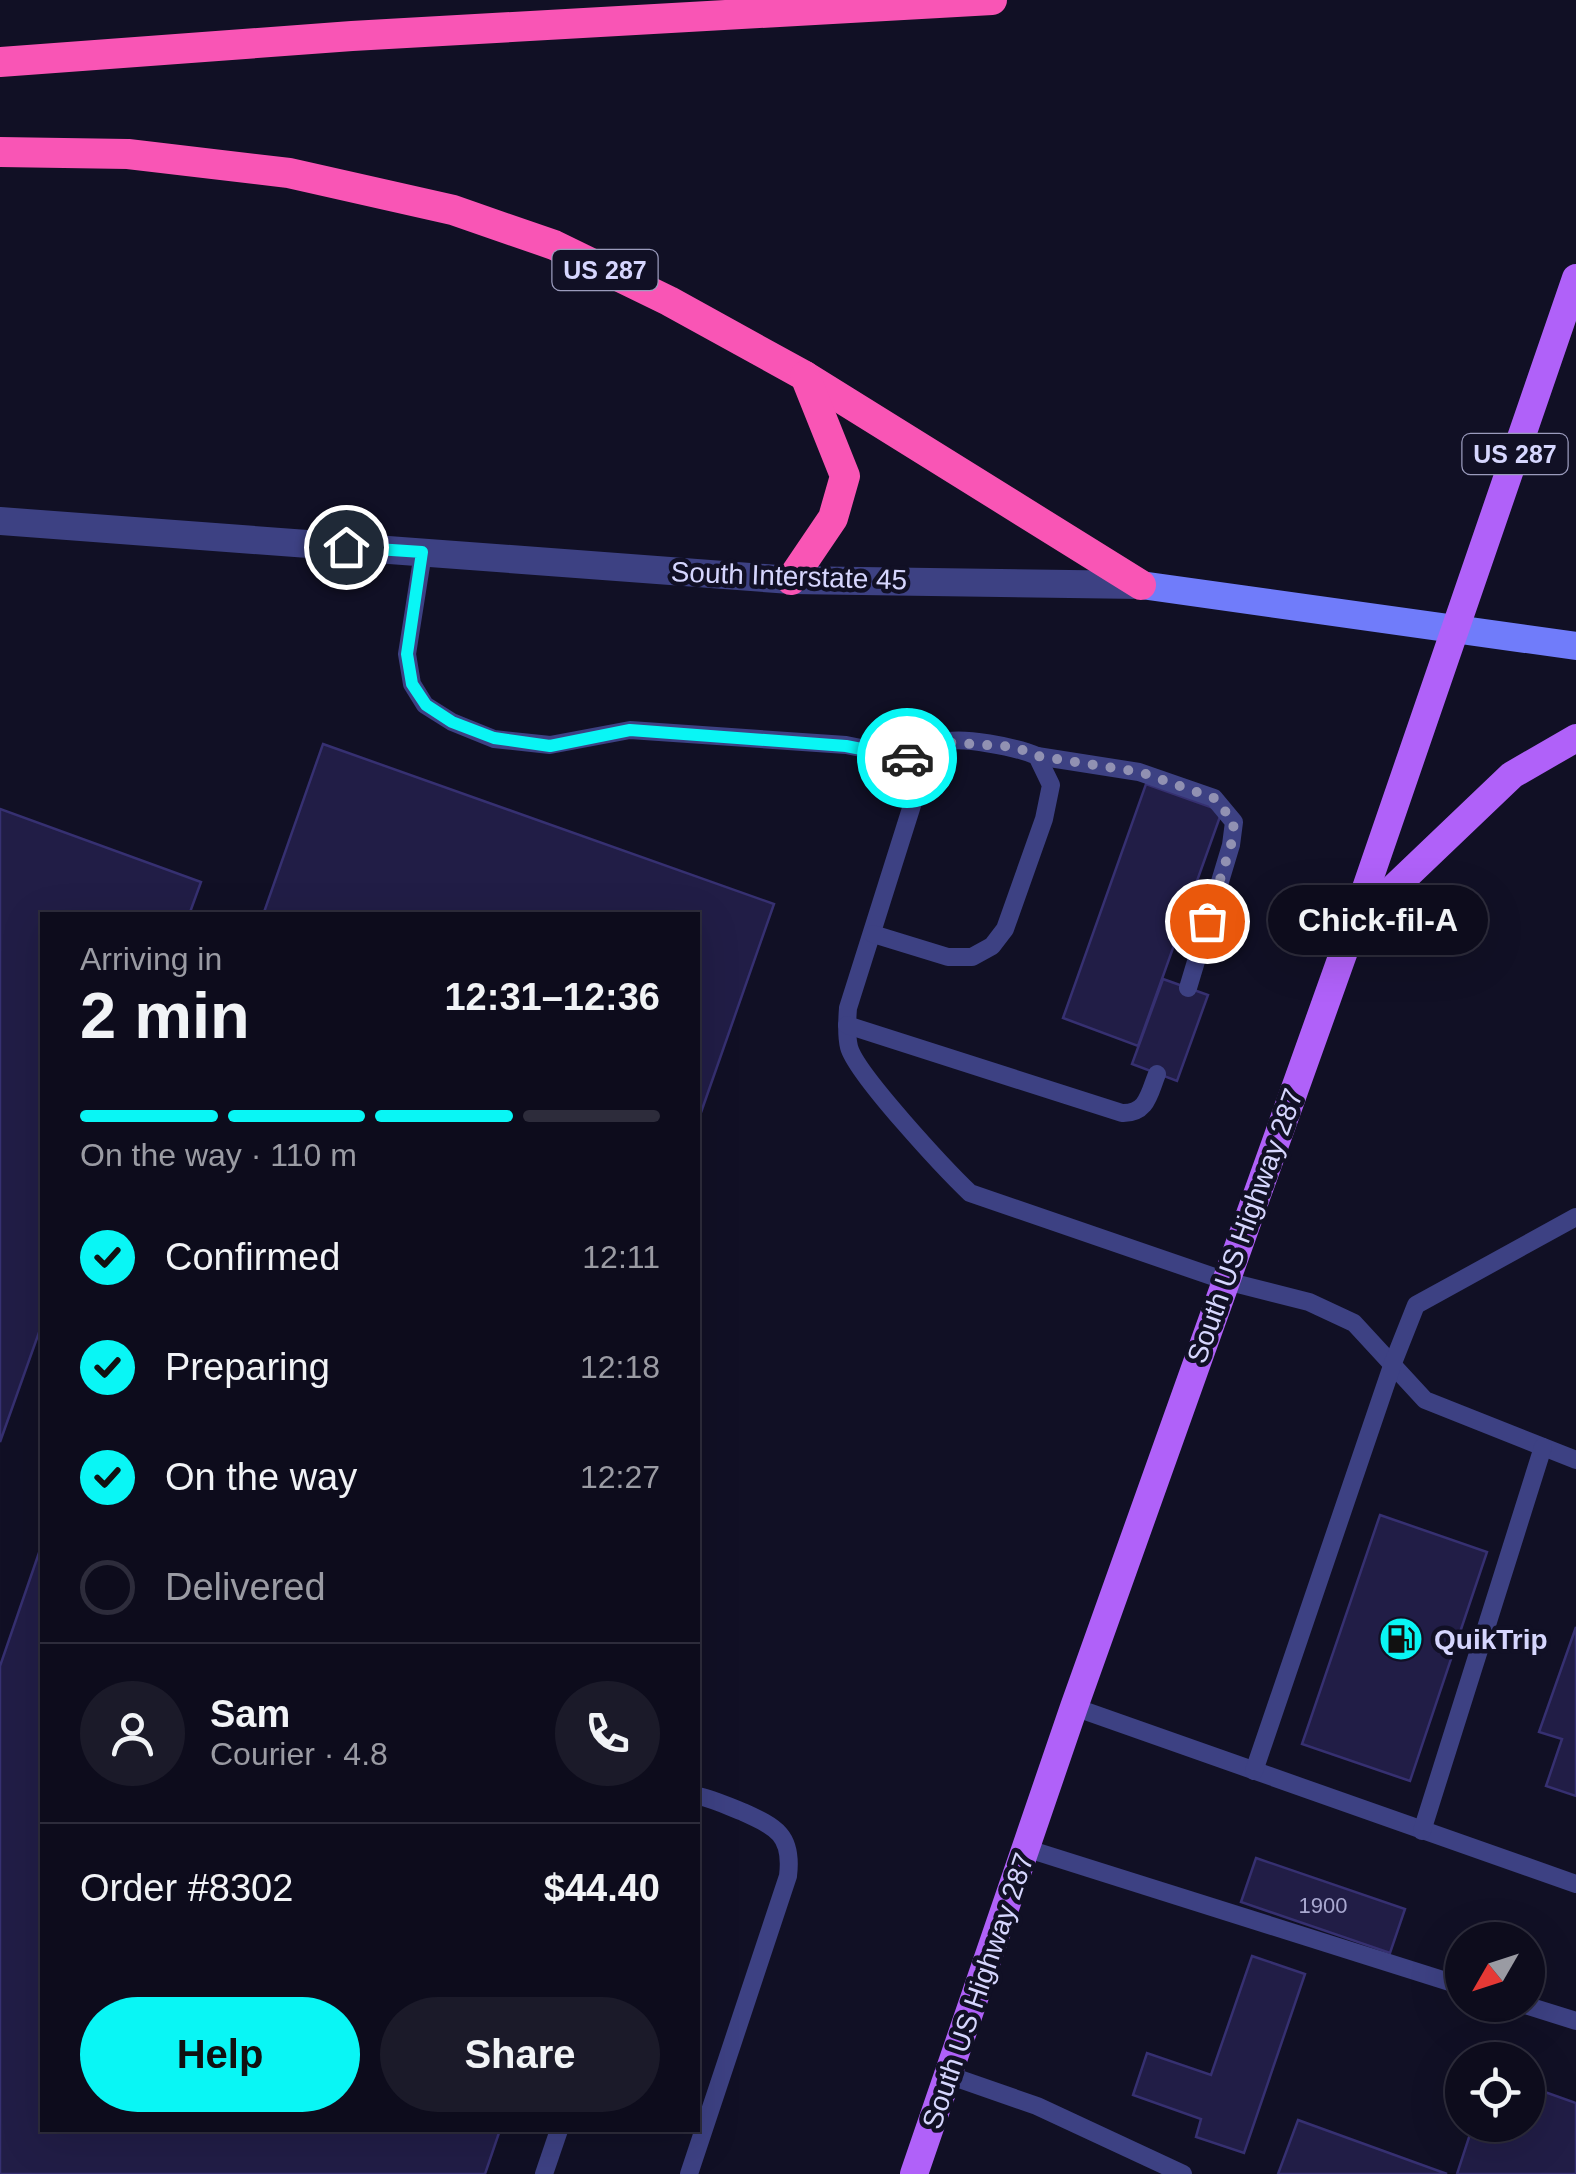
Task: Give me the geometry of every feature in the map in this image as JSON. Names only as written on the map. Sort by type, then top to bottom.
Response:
[{"type":"highway","points":[[0,62],[371,35],[992,0]]},
{"type":"highway","name":"US 287","points":[[0,152],[128,154],[289,173],[453,210],[570,253],[669,301],[805,376],[1141,586]]},
{"type":"highway","points":[[791,580],[833,518],[845,476],[805,376]]},
{"type":"main road","name":"South US Highway 287","points":[[914,2174],[1074,1707],[1353,926],[1576,278]]},
{"type":"main road","name":"South Interstate 45","points":[[1141,586],[1576,646]]},
{"type":"main road","points":[[1353,926],[1512,775],[1576,738]]},
{"type":"street","name":"South Interstate 45","points":[[0,521],[791,580],[1141,586]]},
{"type":"lane","points":[[422,552],[407,654],[412,684],[426,705],[452,722],[494,738],[550,746],[630,730],[846,746],[926,761]]},
{"type":"lane","points":[[1188,988],[1231,845],[1234,822],[1214,798],[1140,772],[1037,756],[1015,747],[958,741],[942,742],[930,752],[848,1008],[847,1025],[850,1050],[866,1075],[948,1172],[970,1193],[1226,1281],[1309,1302],[1354,1324],[1425,1400],[1576,1460]]},
{"type":"lane","points":[[873,934],[948,957],[972,957],[992,946],[1005,930],[1044,819],[1051,785],[1037,756]]},
{"type":"lane","points":[[847,1025],[1122,1113],[1134,1114],[1144,1107],[1156,1074]]},
{"type":"lane","points":[[1254,1770],[1416,1305],[1574,1220]]},
{"type":"lane","points":[[1422,1831],[1543,1448]]},
{"type":"lane","points":[[1074,1707],[1576,1884]]},
{"type":"lane","points":[[689,2174],[788,1876],[790,1858],[775,1826],[700,1797]]},
{"type":"lane","points":[[1028,1849],[1445,1981]]},
{"type":"lane","points":[[1545,2011],[1576,2021]]},
{"type":"lane","points":[[948,2075],[1037,2106],[1183,2174]]},
{"type":"lane","points":[[544,2174],[558,2132]]},
{"type":"building","points":[[323,744],[774,904],[700,1115],[700,912],[264,912]]},
{"type":"building","points":[[1146,784],[1222,811],[1138,1046],[1063,1018]]},
{"type":"building","points":[[0,809],[201,882],[190,912],[40,912],[40,1330],[0,1442]]},
{"type":"building","points":[[1163,979],[1208,995],[1177,1081],[1132,1064]]},
{"type":"building","points":[[1380,1515],[1487,1552],[1410,1781],[1302,1744]]},
{"type":"building","points":[[40,1550],[40,2132],[499,2132],[485,2174],[0,2174],[0,1666]]},
{"type":"building","points":[[1576,1627],[1576,1796],[1546,1786],[1562,1739],[1539,1732]]},
{"type":"building","points":[[1256,1858],[1405,1909],[1390,1953],[1241,1902]]},
{"type":"building","points":[[1252,1956],[1305,1974],[1244,2153],[1196,2137],[1201,2119],[1133,2095],[1147,2053],[1211,2075]]},
{"type":"building","points":[[1545,2092],[1576,2103],[1576,2174],[1457,2174],[1467,2142],[1545,2142]]},
{"type":"building","points":[[1298,2120],[1447,2174],[1278,2174]]},
{"type":"way so far","points":[[907,758],[926,761],[942,742],[1015,747],[1037,756],[1140,772],[1214,798],[1234,822],[1231,845],[1207,921]]},
{"type":"place","name":"Chick-fil-A","points":[[1207,921]]},
{"type":"place","name":"QuikTrip","points":[[1401,1639]]},
{"type":"route","points":[[346,547],[422,552],[407,654],[412,684],[426,705],[452,722],[494,738],[550,746],[630,730],[846,746],[907,758]]}]
